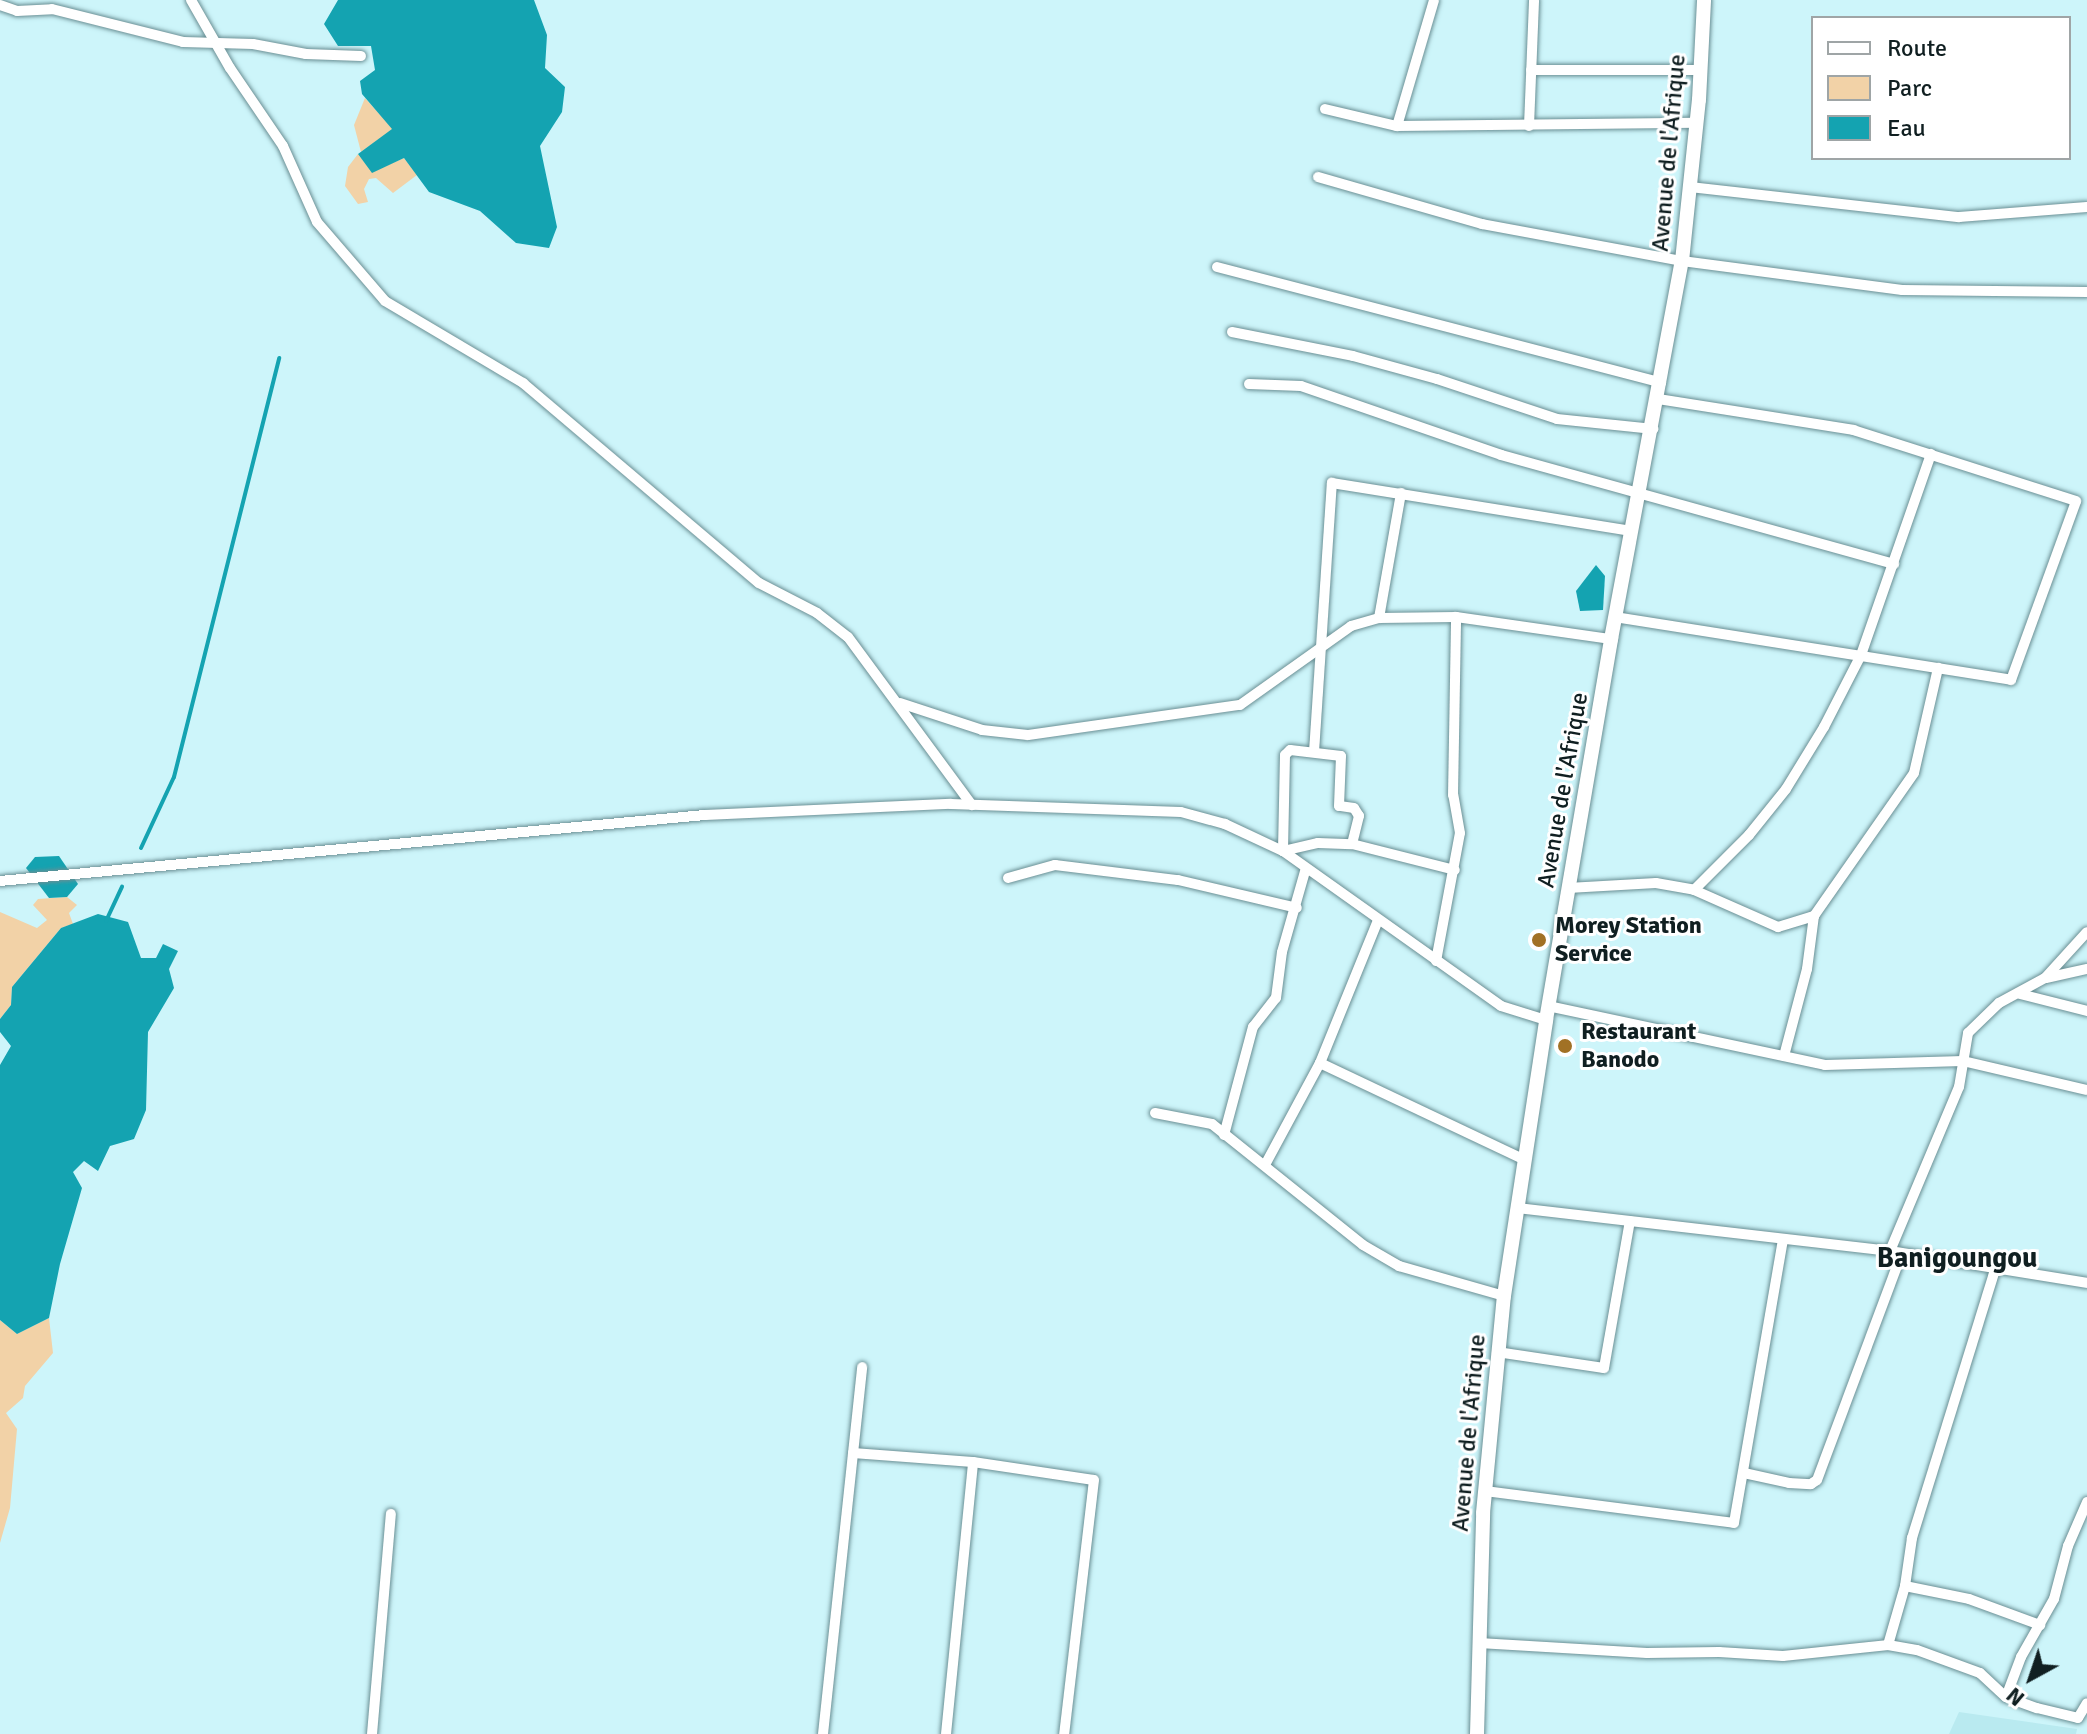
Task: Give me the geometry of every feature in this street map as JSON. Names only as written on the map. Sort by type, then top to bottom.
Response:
[{"type":"main road","name":"Avenue de l'Afrique","points":[[1477,1734],[1485,1491],[1504,1296],[1568,888],[1682,261],[1697,123],[1704,0]]},
{"type":"street","points":[[191,0],[283,146],[317,222],[385,301],[523,383],[759,583],[817,613],[848,637],[972,805]]},
{"type":"street","points":[[1397,126],[1434,0]]},
{"type":"street","points":[[1529,126],[1534,0]]},
{"type":"street","points":[[0,5],[17,11],[52,9],[183,42],[253,44],[306,54],[361,56]]},
{"type":"street","points":[[1531,70],[1700,70]]},
{"type":"street","points":[[1325,109],[1397,126],[1697,123]]},
{"type":"street","points":[[1318,177],[1482,224],[1682,261],[1902,290],[2087,292]]},
{"type":"street","points":[[1690,187],[1959,217],[2087,207]]},
{"type":"street","points":[[1217,267],[1661,383]]},
{"type":"street","points":[[1232,332],[1409,371],[1557,419],[1653,429]]},
{"type":"street","points":[[1249,384],[1301,386],[1501,455],[1894,564]]},
{"type":"street","points":[[1615,617],[2011,680],[2076,501],[1854,430],[1658,399]]},
{"type":"street","points":[[1694,890],[1749,835],[1786,789],[1861,655],[1931,454]]},
{"type":"street","points":[[1314,752],[1332,483],[1631,531]]},
{"type":"street","points":[[1379,618],[1401,493]]},
{"type":"street","points":[[898,702],[982,730],[1028,735],[1240,705],[1351,626],[1379,618],[1456,617],[1611,639]]},
{"type":"street","points":[[1436,961],[1460,833],[1453,795],[1456,617]]},
{"type":"street","points":[[1784,1056],[1807,969],[1814,916],[1914,773],[1938,668]]},
{"type":"street","points":[[1283,851],[1285,755],[1290,750],[1341,756],[1339,806],[1354,808],[1359,816],[1352,844]]},
{"type":"street","points":[[0,881],[705,815],[972,805],[1181,812],[1225,824],[1283,851],[1501,1006],[1825,1065],[1963,1061],[2087,1090]]},
{"type":"street","points":[[1283,851],[1318,843],[1352,844],[1455,870]]},
{"type":"street","points":[[1008,878],[1055,865],[1178,880],[1297,908]]},
{"type":"street","points":[[1224,1135],[1253,1027],[1276,998],[1282,952],[1306,868]]},
{"type":"street","points":[[1568,888],[1656,883],[1694,890],[1778,927],[1814,916]]},
{"type":"street","points":[[1265,1165],[1320,1063],[1378,920]]},
{"type":"street","points":[[1744,1473],[1800,1484],[1813,1484],[1817,1480],[1896,1252],[1959,1087],[1968,1033],[1983,1015],[2045,978],[2087,932]]},
{"type":"street","points":[[2045,978],[2087,969]]},
{"type":"street","points":[[2020,994],[2087,1011]]},
{"type":"street","points":[[1320,1063],[1525,1160]]},
{"type":"street","points":[[1155,1113],[1212,1124],[1363,1245],[1399,1266],[1504,1296]]},
{"type":"street","points":[[1518,1208],[1896,1252],[2087,1283]]},
{"type":"street","points":[[1497,1352],[1604,1368],[1630,1221]]},
{"type":"street","points":[[1485,1491],[1734,1523],[1783,1239]]},
{"type":"street","points":[[1888,1645],[1905,1586],[1912,1538],[1995,1270]]},
{"type":"street","points":[[823,1734],[862,1367]]},
{"type":"street","points":[[853,1453],[973,1462],[1094,1480],[1064,1734]]},
{"type":"street","points":[[946,1734],[973,1462]]},
{"type":"street","points":[[2006,1697],[2021,1657],[2054,1599],[2068,1546],[2087,1502]]},
{"type":"street","points":[[372,1734],[391,1514]]},
{"type":"street","points":[[1905,1586],[1969,1599],[2040,1625]]},
{"type":"street","points":[[1479,1643],[1647,1653],[1719,1652],[1783,1656],[1888,1645],[1917,1650],[1980,1673],[2006,1697],[2078,1718],[2087,1703]]},
{"type":"shaded area","points":[[1959,1712],[2077,1729],[2076,1734],[1949,1734]]},
{"type":"green space","points":[[365,98],[393,129],[361,152],[354,125]]},
{"type":"green space","points":[[358,154],[372,172],[404,158],[417,175],[393,193],[376,178],[369,179],[364,189],[368,202],[358,204],[345,186],[348,167]]},
{"type":"green space","points":[[67,897],[77,905],[69,913],[73,924],[61,928],[12,987],[11,1005],[0,1019],[0,912],[37,928],[47,920],[33,905],[38,899]]},
{"type":"green space","points":[[49,1318],[53,1353],[25,1386],[23,1398],[6,1413],[17,1429],[10,1508],[0,1543],[0,1320],[17,1334]]},
{"type":"water","points":[[338,0],[534,0],[547,35],[545,68],[565,87],[562,112],[540,146],[557,227],[549,248],[516,243],[480,211],[429,192],[404,158],[372,173],[358,154],[392,129],[362,94],[360,81],[375,70],[371,46],[338,46],[324,24]]},
{"type":"water","points":[[1596,565],[1605,576],[1603,610],[1580,611],[1576,591]]},
{"type":"water","points":[[59,856],[78,884],[67,897],[49,898],[26,868],[35,857]]},
{"type":"water","points":[[98,914],[128,922],[141,958],[156,958],[163,944],[178,951],[169,969],[174,988],[148,1032],[146,1110],[134,1139],[110,1146],[98,1171],[84,1161],[73,1172],[82,1188],[60,1264],[49,1318],[17,1334],[0,1320],[0,1065],[11,1046],[0,1032],[0,1019],[11,1005],[12,987],[61,928]]},
{"type":"waterway","points":[[141,848],[174,777],[279,358]]},
{"type":"waterway","points":[[106,921],[122,887]]},
{"type":"place","name":"Morey Station Service","points":[[1539,940]]},
{"type":"place","name":"Restaurant Banodo","points":[[1565,1046]]},
{"type":"district","name":"Banigoungou","points":[[1957,1258]]}]
